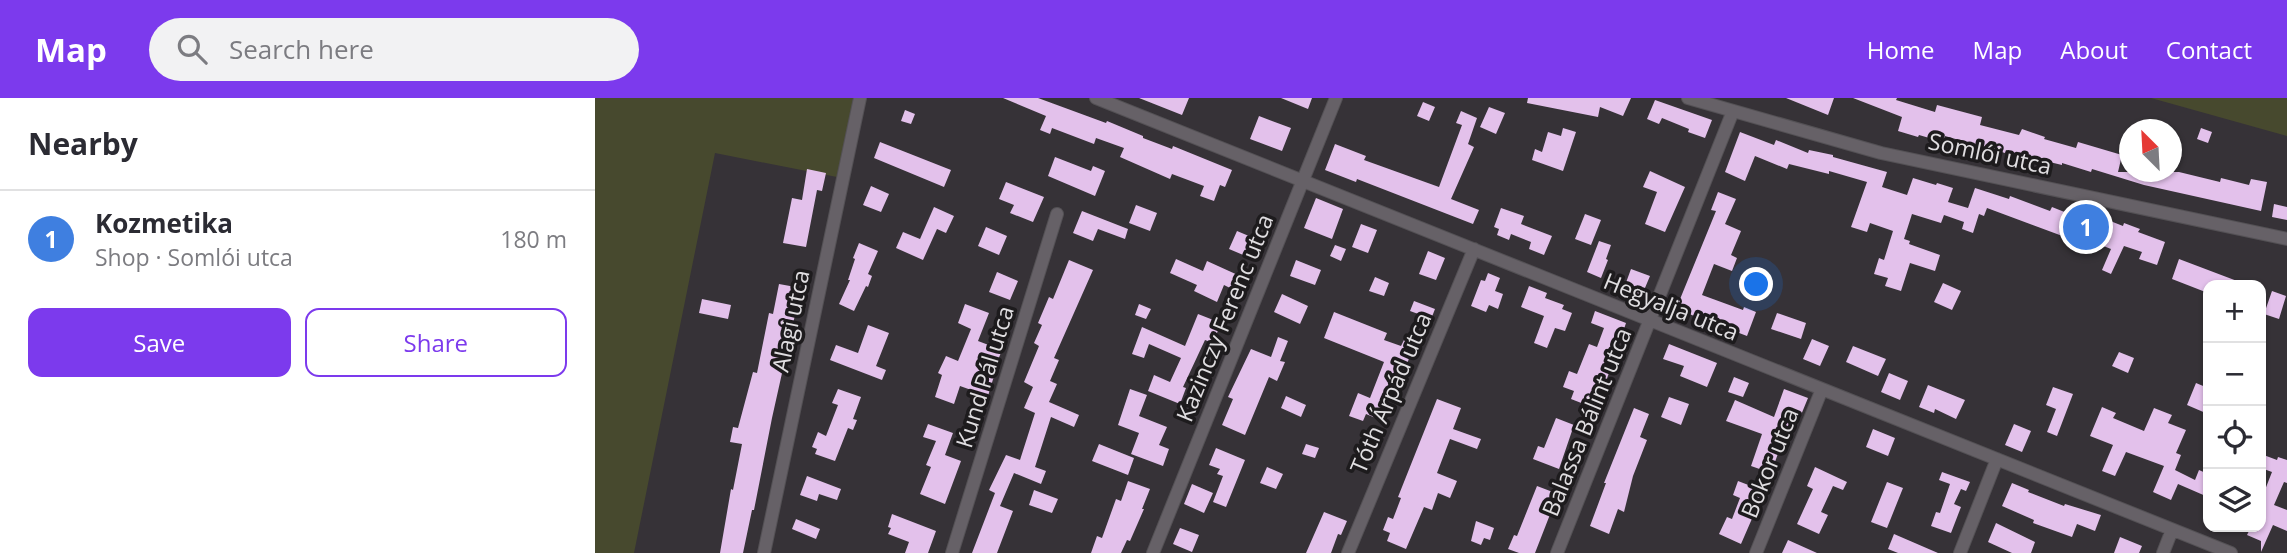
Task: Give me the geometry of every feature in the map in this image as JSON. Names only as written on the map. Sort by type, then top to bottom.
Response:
[{"type":"street","name":"Alagi utca","points":[[764,553],[860,98]]},
{"type":"street","name":"Hegyalja utca","points":[[1096,98],[2231,553]]},
{"type":"street","name":"Kazinczy Ferenc utca","points":[[1153,553],[1336,98]]},
{"type":"street","name":"Somlói utca","points":[[1688,98],[1881,153],[2287,239]]},
{"type":"street","name":"Balassa Bálint utca","points":[[1557,553],[1733,111]]},
{"type":"street","name":"Kund Pál utca","points":[[952,553],[1057,214]]},
{"type":"street","name":"Tóth Árpád utca","points":[[1348,553],[1474,249]]},
{"type":"street","name":"Bokor utca","points":[[1756,553],[1822,389]]},
{"type":"street","points":[[1960,553],[1997,459]]},
{"type":"street","points":[[2163,553],[2172,530]]},
{"type":"green space","points":[[595,98],[854,98],[837,177],[715,153],[634,553],[595,553]]},
{"type":"green space","points":[[2151,98],[2287,98],[2287,136]]},
{"type":"building","points":[[1003,98],[1038,98],[1106,123],[1107,121],[1143,138],[1172,149],[1173,146],[1232,170],[1225,187],[1220,185],[1214,201],[1200,196],[1204,186],[1172,174],[1170,179],[1120,157],[1124,148],[1096,138],[1094,144],[1052,128],[1050,134],[1040,130],[1046,116]]},
{"type":"building","points":[[1139,98],[1189,98],[1182,115]]},
{"type":"building","points":[[1281,98],[1312,98],[1308,109]]},
{"type":"building","points":[[1528,98],[1631,98],[1623,116],[1600,107],[1598,117],[1527,103]]},
{"type":"building","points":[[1786,98],[1834,98],[1828,115]]},
{"type":"building","points":[[1853,98],[1897,98],[1896,100],[1935,112],[1937,105],[1982,117],[1980,125],[2019,135],[2022,129],[2045,137],[2044,139],[2076,148],[2078,142],[2119,154],[2119,177],[2092,169],[2091,172],[2062,163],[2036,160],[2006,150],[2005,153],[1945,136],[1943,142],[1919,135],[1918,137],[1898,131],[1902,117]]},
{"type":"building","points":[[1655,100],[1712,120],[1705,138],[1662,118],[1659,124],[1647,119]]},
{"type":"building","points":[[1423,102],[1435,107],[1429,121],[1417,116]]},
{"type":"building","points":[[1489,107],[1505,113],[1496,134],[1480,127]]},
{"type":"building","points":[[905,110],[915,114],[911,124],[901,121]]},
{"type":"building","points":[[1461,111],[1477,118],[1468,144],[1474,147],[1451,199],[1479,210],[1473,224],[1357,179],[1356,182],[1325,170],[1335,144],[1366,156],[1364,160],[1439,187],[1462,125],[1456,123]]},
{"type":"building","points":[[1259,116],[1291,128],[1282,151],[1250,139]]},
{"type":"building","points":[[1563,128],[1576,132],[1563,171],[1532,160],[1535,149],[1542,152],[1548,132],[1561,136]]},
{"type":"building","points":[[2201,128],[2212,132],[2208,143],[2197,139]]},
{"type":"building","points":[[1740,132],[1774,145],[1776,140],[1808,153],[1809,150],[1833,155],[1887,172],[1882,187],[1907,195],[1913,178],[1936,185],[1937,183],[1953,188],[1948,202],[1968,208],[1975,188],[2009,199],[2010,196],[2050,211],[2052,207],[2097,225],[2100,217],[2123,226],[2124,223],[2140,229],[2138,232],[2165,242],[2157,265],[2139,259],[2142,252],[2124,246],[2111,274],[2102,270],[2111,249],[2086,239],[2084,244],[1987,208],[1984,216],[1979,214],[1973,233],[1962,229],[1964,222],[1944,215],[1941,223],[1912,214],[1904,239],[1910,241],[1909,244],[1940,255],[1935,271],[1910,263],[1901,291],[1885,286],[1888,278],[1874,274],[1879,258],[1884,260],[1893,231],[1870,223],[1867,232],[1851,227],[1867,182],[1829,171],[1829,174],[1789,164],[1787,169],[1755,156],[1745,181],[1725,172]]},
{"type":"building","points":[[880,142],[951,170],[944,187],[874,158]]},
{"type":"building","points":[[1055,157],[1091,171],[1093,166],[1105,171],[1095,196],[1048,176]]},
{"type":"building","points":[[807,169],[826,173],[822,191],[817,190],[806,247],[783,243],[792,198],[802,200]]},
{"type":"building","points":[[1650,171],[1685,187],[1665,232],[1645,224],[1657,192],[1643,187]]},
{"type":"building","points":[[2182,173],[2220,182],[2221,178],[2249,185],[2251,179],[2267,182],[2261,211],[2134,182],[2182,182]]},
{"type":"building","points":[[1006,182],[1044,197],[1033,222],[1010,213],[1014,205],[999,199]]},
{"type":"building","points":[[871,186],[889,194],[881,212],[863,205]]},
{"type":"building","points":[[1718,192],[1736,199],[1725,224],[1741,231],[1731,255],[1737,258],[1732,271],[1714,264],[1702,295],[1756,312],[1747,336],[1676,309],[1716,211],[1711,210]]},
{"type":"building","points":[[1316,198],[1343,209],[1332,239],[1304,228]]},
{"type":"building","points":[[2274,204],[2287,207],[2287,220],[2272,217]]},
{"type":"building","points":[[1136,205],[1157,213],[1150,231],[1129,223]]},
{"type":"building","points":[[934,207],[954,216],[946,233],[937,229],[923,260],[896,248],[903,232],[920,239]]},
{"type":"building","points":[[1501,208],[1524,216],[1521,224],[1552,236],[1544,255],[1529,249],[1531,242],[1511,234],[1509,240],[1497,235],[1499,229],[1494,227]]},
{"type":"building","points":[[1082,211],[1128,229],[1125,239],[1098,229],[1093,241],[1073,233]]},
{"type":"building","points":[[1585,214],[1601,220],[1591,245],[1575,239]]},
{"type":"building","points":[[1361,224],[1377,230],[1368,253],[1352,247]]},
{"type":"building","points":[[986,227],[1007,236],[999,255],[978,246]]},
{"type":"building","points":[[1237,231],[1256,239],[1248,257],[1229,249]]},
{"type":"building","points":[[1599,241],[1611,245],[1601,278],[1587,272]]},
{"type":"building","points":[[859,243],[878,251],[868,274],[872,276],[868,287],[866,286],[854,311],[839,304],[850,280],[855,259],[853,258]]},
{"type":"building","points":[[1335,245],[1346,249],[1341,261],[1330,256]]},
{"type":"building","points":[[1428,251],[1445,258],[1436,280],[1419,274]]},
{"type":"building","points":[[1176,259],[1203,271],[1207,261],[1240,276],[1234,290],[1224,285],[1217,302],[1194,291],[1197,285],[1170,273]]},
{"type":"building","points":[[2179,259],[2234,280],[2203,280],[2203,291],[2172,279]]},
{"type":"building","points":[[1069,260],[1093,270],[1054,358],[1059,360],[1050,381],[1057,384],[1049,402],[1079,415],[1074,427],[1051,417],[1035,467],[1046,471],[1041,484],[1014,473],[1000,506],[1013,511],[997,553],[972,553],[995,493],[989,490],[1006,455],[1020,460],[1035,413],[1024,408],[1033,387],[1024,382],[1039,346],[1034,343],[1042,325],[1038,323],[1049,297],[1053,299]]},
{"type":"building","points":[[1296,260],[1321,270],[1315,285],[1290,276]]},
{"type":"building","points":[[1631,269],[1650,276],[1642,295],[1624,288]]},
{"type":"building","points":[[997,272],[1018,281],[1010,300],[989,292]]},
{"type":"building","points":[[1488,273],[1500,278],[1495,291],[1503,294],[1498,309],[1489,305],[1486,312],[1471,306],[1481,280],[1485,281]]},
{"type":"building","points":[[1375,277],[1389,283],[1384,296],[1369,291]]},
{"type":"building","points":[[1943,283],[1961,291],[1952,310],[1934,302]]},
{"type":"building","points":[[779,284],[801,288],[754,510],[743,553],[720,553],[742,444],[730,442],[733,427],[738,428],[753,372],[757,373],[769,313],[773,314]]},
{"type":"building","points":[[1529,286],[1547,293],[1545,298],[1564,305],[1562,309],[1572,313],[1565,331],[1555,328],[1547,348],[1534,343],[1544,316],[1521,307]]},
{"type":"building","points":[[2272,291],[2286,296],[2279,319],[2266,315]]},
{"type":"building","points":[[1282,294],[1308,306],[1300,324],[1274,312]]},
{"type":"building","points":[[702,299],[731,305],[728,319],[699,313]]},
{"type":"building","points":[[1414,301],[1435,309],[1428,327],[1418,323],[1421,315],[1410,311]]},
{"type":"building","points":[[965,304],[989,313],[978,341],[1002,350],[992,375],[994,376],[988,396],[960,386],[954,404],[935,397],[942,375],[938,373],[946,356],[958,361],[971,329],[958,323]]},
{"type":"building","points":[[1139,304],[1151,309],[1146,319],[1135,315]]},
{"type":"building","points":[[1595,311],[1626,323],[1622,335],[1618,333],[1611,352],[1616,354],[1599,400],[1592,398],[1589,406],[1571,399],[1574,391],[1563,387],[1569,371],[1577,374],[1589,344],[1597,347],[1604,328],[1591,323]]},
{"type":"building","points":[[1334,312],[1387,333],[1384,340],[1401,346],[1404,340],[1414,344],[1396,396],[1388,393],[1378,419],[1366,414],[1363,421],[1349,416],[1358,393],[1370,398],[1384,362],[1324,338]]},
{"type":"building","points":[[1777,313],[1806,323],[1801,339],[1771,329]]},
{"type":"building","points":[[1198,314],[1221,323],[1213,343],[1205,340],[1183,387],[1186,388],[1180,404],[1148,391],[1154,375],[1170,382],[1181,358],[1149,344],[1144,358],[1132,354],[1142,327],[1185,346]]},
{"type":"building","points":[[868,325],[889,333],[876,366],[886,370],[882,380],[830,360],[836,345],[858,353]]},
{"type":"building","points":[[1278,337],[1288,341],[1280,361],[1285,362],[1277,381],[1269,377],[1245,435],[1222,425],[1233,399],[1228,397],[1251,349],[1271,357]]},
{"type":"building","points":[[1812,339],[1829,346],[1820,366],[1803,359]]},
{"type":"building","points":[[1669,344],[1717,363],[1707,387],[1680,376],[1684,366],[1663,359]]},
{"type":"building","points":[[1853,346],[1886,359],[1878,376],[1846,362]]},
{"type":"building","points":[[2119,352],[2134,358],[2128,373],[2112,366]]},
{"type":"building","points":[[1889,373],[1908,381],[1900,400],[1881,392]]},
{"type":"building","points":[[1734,377],[1749,383],[1743,397],[1728,392]]},
{"type":"building","points":[[2196,383],[2203,386],[2203,412],[2187,405]]},
{"type":"building","points":[[1928,385],[1965,400],[1956,419],[1935,409],[1934,413],[1919,407]]},
{"type":"building","points":[[2053,387],[2073,394],[2057,436],[2047,432],[2056,409],[2046,405]]},
{"type":"building","points":[[838,389],[861,397],[853,419],[857,420],[853,430],[848,428],[835,461],[815,454],[817,449],[812,447],[818,432],[826,436],[838,405],[832,403]]},
{"type":"building","points":[[1130,389],[1147,395],[1139,416],[1167,427],[1159,445],[1169,449],[1163,466],[1131,454],[1139,433],[1118,425]]},
{"type":"building","points":[[1784,389],[1808,398],[1801,415],[1793,412],[1771,473],[1751,466],[1762,434],[1726,421],[1735,400],[1774,417]]},
{"type":"building","points":[[1286,396],[1306,405],[1301,417],[1281,408]]},
{"type":"building","points":[[1669,397],[1689,404],[1681,425],[1661,417]]},
{"type":"building","points":[[1437,399],[1461,408],[1453,429],[1481,439],[1477,449],[1450,439],[1437,473],[1457,481],[1450,498],[1438,493],[1432,510],[1424,507],[1406,549],[1387,541],[1390,533],[1383,530],[1388,517],[1393,519],[1401,498],[1398,497]]},
{"type":"building","points":[[2102,407],[2116,413],[2113,418],[2144,431],[2154,408],[2172,415],[2168,423],[2186,430],[2176,453],[2181,455],[2175,470],[2195,480],[2199,470],[2203,472],[2203,495],[2178,484],[2171,500],[2153,492],[2164,466],[2126,452],[2115,476],[2102,471],[2113,445],[2090,436]]},
{"type":"building","points":[[1634,408],[1649,414],[1640,437],[1647,440],[1633,476],[1624,512],[1618,509],[1609,534],[1590,526]]},
{"type":"building","points":[[1556,418],[1574,425],[1559,469],[1533,459],[1538,446],[1544,448]]},
{"type":"building","points":[[928,424],[953,433],[945,455],[961,461],[945,504],[920,494],[931,467],[926,465],[936,441],[923,437]]},
{"type":"building","points":[[2014,424],[2031,431],[2022,452],[2005,445]]},
{"type":"building","points":[[1873,429],[1895,438],[1888,456],[1866,447]]},
{"type":"building","points":[[1099,444],[1134,458],[1128,475],[1092,461]]},
{"type":"building","points":[[1306,444],[1319,448],[1315,458],[1302,454]]},
{"type":"building","points":[[1216,448],[1245,460],[1226,507],[1213,502],[1223,476],[1217,474],[1220,469],[1209,465]]},
{"type":"building","points":[[2266,456],[2287,460],[2287,483],[2284,482],[2274,505],[2287,510],[2287,531],[2273,525],[2261,552],[2261,541],[2247,535],[2248,532],[2266,532],[2266,487],[2272,472],[2266,470]]},
{"type":"building","points":[[1267,467],[1283,474],[1276,489],[1260,483]]},
{"type":"building","points":[[1815,467],[1847,482],[1843,490],[1833,486],[1821,512],[1828,515],[1819,534],[1797,524],[1813,489],[1807,486]]},
{"type":"building","points":[[1942,472],[1970,482],[1966,491],[1961,489],[1954,504],[1961,507],[1951,533],[1931,526],[1936,512],[1940,513],[1950,484],[1939,480]]},
{"type":"building","points":[[807,476],[841,489],[837,500],[819,494],[817,501],[800,495]]},
{"type":"building","points":[[1128,481],[1150,489],[1130,541],[1127,540],[1121,553],[1091,553],[1097,536],[1102,538],[1116,499],[1121,501]]},
{"type":"building","points":[[1738,481],[1764,491],[1741,544],[1719,534],[1727,517],[1732,519],[1740,498],[1733,495]]},
{"type":"building","points":[[1887,482],[1903,488],[1887,528],[1871,522]]},
{"type":"building","points":[[2012,483],[2064,506],[2065,504],[2101,515],[2095,531],[2077,524],[2072,537],[2033,523],[2034,520],[2002,506]]},
{"type":"building","points":[[1192,484],[1213,493],[1204,513],[1184,504]]},
{"type":"building","points":[[1537,486],[1558,494],[1535,553],[1519,553],[1508,549],[1514,535],[1517,536]]},
{"type":"building","points":[[1034,490],[1058,499],[1052,513],[1029,505]]},
{"type":"building","points":[[1324,512],[1347,521],[1341,535],[1338,534],[1331,553],[1306,553]]},
{"type":"building","points":[[892,514],[936,531],[928,553],[905,553],[909,542],[888,534]]},
{"type":"building","points":[[796,519],[820,529],[816,539],[792,529]]},
{"type":"building","points":[[1476,521],[1494,528],[1490,540],[1484,538],[1481,545],[1471,541]]},
{"type":"building","points":[[1996,523],[2035,542],[2031,553],[2012,553],[1988,542]]},
{"type":"building","points":[[1180,528],[1199,535],[1192,552],[1173,544]]},
{"type":"building","points":[[1894,534],[1938,553],[1898,553],[1888,549]]},
{"type":"building","points":[[2120,537],[2142,546],[2139,553],[2114,553]]},
{"type":"building","points":[[1788,540],[1817,553],[1782,553]]},
{"type":"place","name":"Kozmetika","points":[[2086,227]]}]
